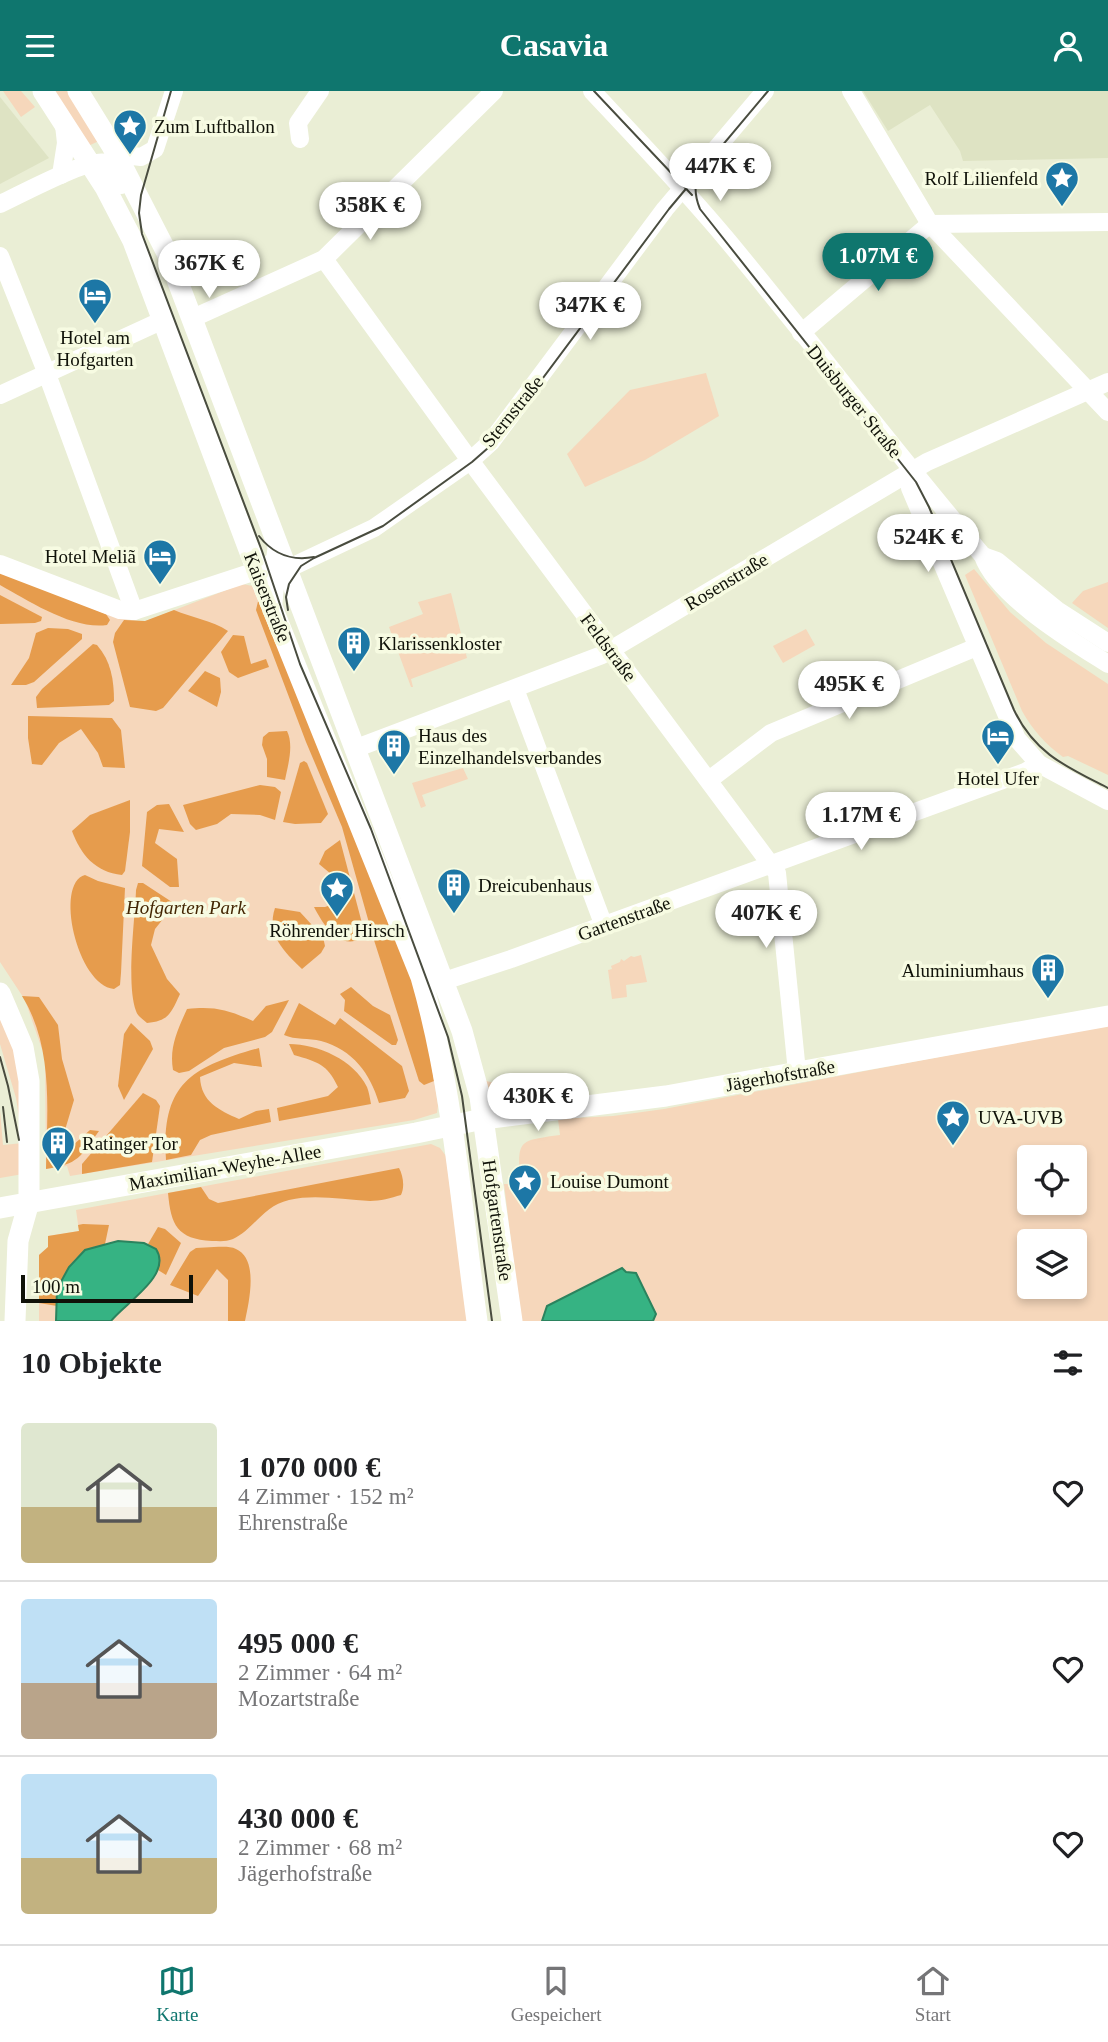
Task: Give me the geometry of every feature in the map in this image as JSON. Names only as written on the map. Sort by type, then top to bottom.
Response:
[{"type":"main road","points":[[43,91],[89,163]]},
{"type":"main road","name":"Kaiserstraße","points":[[78,91],[116,154],[167,253],[193,318],[444,981],[470,1055],[484,1119]]},
{"type":"main road","name":"Kaiserstraße","points":[[89,163],[128,231],[258,571],[421,977],[439,1051],[450,1125]]},
{"type":"main road","points":[[0,993],[18,1033],[27,1065],[31,1110],[29,1202],[18,1241],[8,1252],[15,1321]]},
{"type":"main road","name":"Jägerhofstraße","points":[[450,1125],[666,1095],[1108,1016]]},
{"type":"main road","name":"Hofgartenstraße","points":[[484,1119],[512,1321]]},
{"type":"main road","name":"Maximilian-Weyhe-Allee","points":[[0,1208],[450,1125]]},
{"type":"main road","name":"Hofgartenstraße","points":[[450,1125],[477,1321]]},
{"type":"street","points":[[116,154],[141,157],[155,149],[173,91]]},
{"type":"street","points":[[300,139],[298,123],[320,91]]},
{"type":"street","points":[[193,318],[324,259],[494,91]]},
{"type":"street","name":"Duisburger Straße","points":[[592,91],[729,241],[911,471],[910,488],[979,646],[1010,726],[1030,756],[1039,764],[1108,801]]},
{"type":"street","name":"Sternstraße","points":[[287,569],[374,529],[470,461],[491,442],[616,273],[682,189],[765,91]]},
{"type":"street","points":[[851,91],[930,224],[1108,412]]},
{"type":"street","points":[[61,175],[66,143],[64,125]]},
{"type":"street","name":"Kaiserstraße","points":[[89,163],[101,161],[110,166],[150,220]]},
{"type":"street","points":[[0,204],[89,163]]},
{"type":"street","points":[[801,333],[930,224],[1108,222]]},
{"type":"street","points":[[0,256],[47,374],[134,611]]},
{"type":"street","name":"Feldstraße","points":[[324,259],[470,461],[777,873],[797,1072]]},
{"type":"street","points":[[0,395],[163,320]]},
{"type":"street","name":"Rosenstraße","points":[[355,749],[611,649],[926,462],[1108,382]]},
{"type":"street","points":[[911,471],[983,556],[987,568],[1034,614],[1108,664]]},
{"type":"street","points":[[0,564],[120,610],[134,611],[258,571],[272,563],[277,545]]},
{"type":"street","points":[[983,556],[997,561],[1057,610],[1108,643]]},
{"type":"street","points":[[273,609],[275,586],[287,569]]},
{"type":"street","points":[[709,781],[771,733],[979,646]]},
{"type":"street","points":[[515,688],[604,926]]},
{"type":"street","name":"Gartenstraße","points":[[444,981],[772,865],[1025,772],[1039,764]]},
{"type":"shaded area","points":[[863,91],[1108,91],[1108,158],[963,161],[960,151],[930,105],[888,131]]},
{"type":"shaded area","points":[[0,97],[49,158],[0,184]]},
{"type":"shaded area","points":[[0,571],[106,614],[110,620],[107,625],[94,625],[52,613],[0,585]]},
{"type":"shaded area","points":[[0,595],[42,617],[41,621],[0,624]]},
{"type":"shaded area","points":[[259,597],[411,976],[428,1038],[434,1081],[424,1085],[419,1081],[373,937],[342,827],[306,742],[256,610]]},
{"type":"shaded area","points":[[174,610],[228,631],[163,708],[156,711],[130,707],[113,642],[115,633],[124,620],[145,621]]},
{"type":"shaded area","points":[[48,628],[68,629],[82,634],[82,639],[34,682],[11,685],[29,658],[36,633]]},
{"type":"shaded area","points":[[233,635],[244,636],[251,664],[266,659],[269,667],[238,678],[229,672],[221,652]]},
{"type":"shaded area","points":[[93,644],[102,651],[109,664],[114,701],[109,705],[37,708],[36,697],[42,689]]},
{"type":"shaded area","points":[[205,671],[220,678],[221,692],[217,707],[188,691]]},
{"type":"shaded area","points":[[28,716],[112,718],[121,730],[125,768],[103,767],[98,753],[81,729],[59,743],[42,765],[32,764]]},
{"type":"shaded area","points":[[287,731],[290,749],[285,780],[267,777],[263,737],[269,732]]},
{"type":"shaded area","points":[[304,761],[328,814],[321,823],[283,822],[300,763]]},
{"type":"shaded area","points":[[260,785],[275,787],[281,792],[275,820],[260,815],[231,814],[217,824],[196,830],[190,824],[183,805]]},
{"type":"shaded area","points":[[130,800],[130,832],[125,871],[122,875],[104,870],[90,861],[72,831],[90,815]]},
{"type":"shaded area","points":[[169,804],[184,832],[159,829],[155,843],[177,859],[179,887],[170,887],[142,866],[147,812],[157,805]]},
{"type":"shaded area","points":[[340,840],[363,927],[362,938],[354,941],[346,941],[333,934],[314,907],[325,907],[345,900],[337,879],[319,864],[325,851]]},
{"type":"shaded area","points":[[85,875],[125,888],[120,985],[114,989],[101,983],[90,971],[80,953],[74,933],[71,896],[76,882]]},
{"type":"shaded area","points":[[138,883],[143,883],[175,904],[155,929],[151,945],[167,979],[180,994],[165,1018],[147,1023],[136,1011],[132,985]]},
{"type":"shaded area","points":[[275,908],[300,912],[323,937],[325,946],[321,953],[302,969],[278,942],[273,926]]},
{"type":"shaded area","points":[[351,987],[373,1006],[390,1015],[398,1040],[396,1045],[392,1045],[344,1011],[345,1000],[340,994]]},
{"type":"shaded area","points":[[22,996],[39,997],[58,1025],[62,1059],[74,1100],[65,1130],[67,1143],[72,1146],[90,1130],[99,1131],[78,1158],[66,1165],[46,1169],[47,1102],[44,1058],[32,1016]]},
{"type":"shaded area","points":[[289,1000],[272,1032],[265,1037],[224,1048],[189,1071],[179,1073],[173,1070],[173,1046],[187,1009],[221,1010],[253,1021],[266,1006]]},
{"type":"shaded area","points":[[299,1003],[335,1025],[340,1018],[402,1066],[409,1091],[405,1098],[379,1103],[371,1082],[359,1064],[342,1050],[321,1041],[284,1035]]},
{"type":"shaded area","points":[[131,1023],[150,1041],[153,1049],[124,1100],[118,1086],[124,1034]]},
{"type":"shaded area","points":[[289,1044],[323,1050],[344,1062],[361,1077],[367,1087],[371,1104],[279,1121],[277,1108],[328,1096],[338,1087],[326,1069],[316,1062],[294,1055]]},
{"type":"shaded area","points":[[259,1048],[262,1067],[234,1063],[200,1077],[201,1086],[212,1104],[225,1112],[239,1119],[256,1111],[269,1109],[271,1122],[211,1135],[200,1140],[191,1155],[166,1160],[169,1113],[186,1082],[199,1071],[216,1063]]},
{"type":"shaded area","points":[[143,1093],[156,1100],[160,1106],[152,1162],[82,1174],[82,1164]]},
{"type":"shaded area","points":[[399,1168],[403,1181],[401,1195],[374,1201],[319,1197],[289,1200],[272,1207],[247,1230],[228,1241],[200,1240],[183,1233],[174,1222],[169,1204],[168,1193],[201,1187],[209,1199],[218,1203]]},
{"type":"shaded area","points":[[78,1225],[109,1225],[105,1244],[86,1251],[72,1262],[61,1283],[57,1306],[39,1303],[39,1255],[48,1247],[48,1236],[79,1231]]},
{"type":"shaded area","points":[[158,1227],[165,1229],[181,1243],[166,1275],[158,1270],[158,1255],[148,1244]]},
{"type":"shaded area","points":[[118,1241],[144,1243],[156,1249],[160,1259],[153,1278],[111,1321],[56,1321],[57,1289],[69,1267],[85,1250]]},
{"type":"shaded area","points":[[228,1247],[243,1254],[248,1262],[251,1282],[245,1321],[228,1321],[228,1280],[217,1269],[198,1296],[170,1285],[190,1252],[196,1248]]},
{"type":"shaded area","points":[[622,1268],[626,1272],[636,1273],[656,1314],[653,1321],[542,1321],[547,1306]]},
{"type":"green space","points":[[3,91],[21,91],[35,107],[21,117]]},
{"type":"green space","points":[[52,91],[67,91],[99,141],[88,146]]},
{"type":"green space","points":[[706,373],[719,416],[645,460],[585,487],[567,454],[630,390]]},
{"type":"green space","points":[[974,569],[1010,612],[1046,643],[1108,684],[1108,775],[1068,756],[1063,757],[1045,742],[1026,718],[965,575]]},
{"type":"green space","name":"Hofgarten Park","points":[[0,571],[95,610],[146,621],[242,584],[253,586],[428,1038],[437,1113],[414,1120],[70,1176],[67,1166],[46,1169],[45,1058],[25,1000],[0,962]]},
{"type":"green space","points":[[1108,582],[1108,628],[1072,603],[1083,591]]},
{"type":"green space","points":[[451,593],[467,658],[411,679],[411,687],[389,627],[423,614],[418,602]]},
{"type":"green space","points":[[806,629],[815,645],[783,663],[773,646]]},
{"type":"green space","points":[[463,768],[468,779],[422,795],[426,806],[421,808],[412,783]]},
{"type":"green space","points":[[641,955],[647,982],[626,985],[627,997],[612,999],[608,970],[621,959],[624,961],[631,956]]},
{"type":"green space","points":[[0,1006],[23,1069],[23,1143],[16,1098],[0,1044]]},
{"type":"green space","points":[[1108,1025],[1108,1321],[521,1321],[504,1184],[520,1184],[519,1159],[523,1145],[535,1139],[560,1135],[558,1119],[613,1116],[664,1109]]},
{"type":"green space","points":[[486,1081],[504,1081],[512,1104],[499,1106],[490,1094]]},
{"type":"green space","points":[[0,1110],[3,1145],[23,1143],[23,1174],[0,1178]]},
{"type":"green space","points":[[431,1144],[440,1148],[446,1156],[467,1321],[39,1321],[39,1255],[48,1247],[48,1236],[79,1231],[76,1210]]},
{"type":"tram line","points":[[171,91],[141,195],[139,213],[142,234],[262,551],[300,664],[371,829],[448,1037],[462,1096],[492,1321]]},
{"type":"tram line","points":[[594,91],[692,195]]},
{"type":"tram line","points":[[288,610],[286,597],[289,584],[301,566],[383,526],[472,462],[496,441],[669,209],[768,91]]},
{"type":"tram line","points":[[707,157],[696,182],[700,209],[916,482],[1022,725],[1054,758],[1108,788]]},
{"type":"tram line","points":[[259,536],[283,555],[314,557]]},
{"type":"tram line","points":[[0,1057],[19,1140]]},
{"type":"tram line","points":[[3,1107],[7,1142]]},
{"type":"place","name":"Zum Luftballon","points":[[130,156]]},
{"type":"place","name":"Rolf Lilienfeld","points":[[1062,208]]},
{"type":"place","name":"Hotel am Hofgarten","points":[[95,325]]},
{"type":"place","name":"Hotel Meliã","points":[[160,586]]},
{"type":"place","name":"Klarissenkloster","points":[[354,673]]},
{"type":"place","name":"Hotel Ufer","points":[[998,766]]},
{"type":"place","name":"Haus des Einzelhandelsverbandes","points":[[394,776]]},
{"type":"place","name":"Dreicubenhaus","points":[[454,915]]},
{"type":"place","name":"Röhrender Hirsch","points":[[337,918]]},
{"type":"place","name":"Aluminiumhaus","points":[[1048,1000]]},
{"type":"place","name":"UVA-UVB","points":[[953,1147]]},
{"type":"place","name":"Ratinger Tor","points":[[58,1173]]},
{"type":"place","name":"Louise Dumont","points":[[525,1211]]}]
